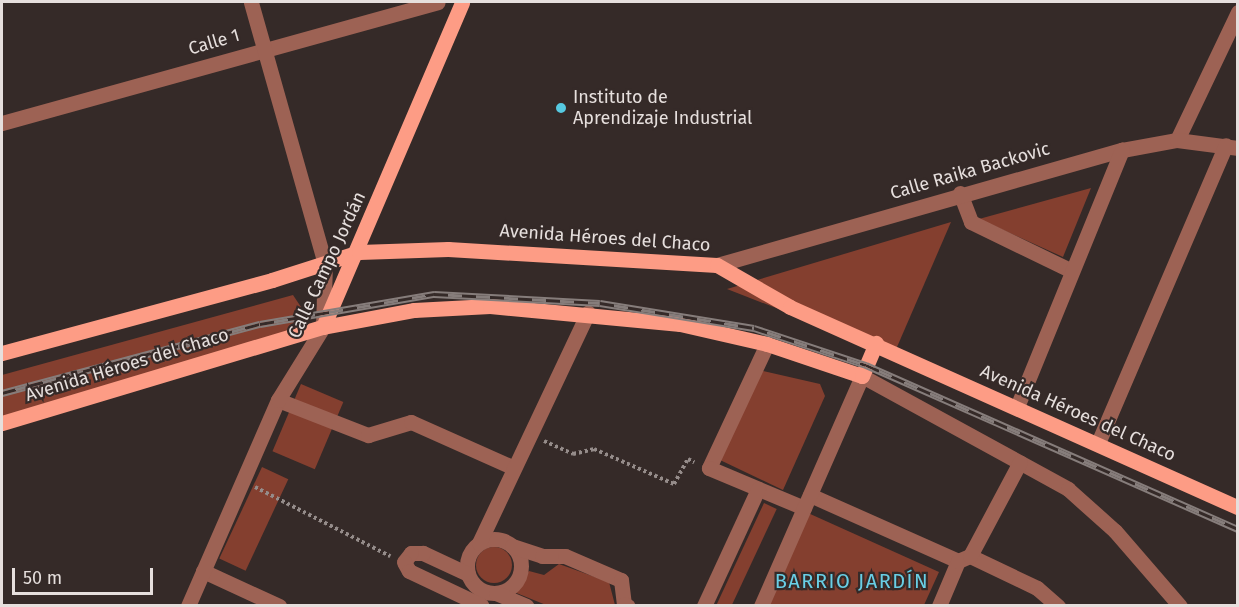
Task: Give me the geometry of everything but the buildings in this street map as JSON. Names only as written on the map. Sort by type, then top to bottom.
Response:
[{"type":"main road","name":"Calle Campo Jordán","points":[[323,327],[359,252],[462,2]]},
{"type":"main road","name":"Avenida Héroes del Chaco","points":[[2,353],[325,264],[359,252],[448,249],[717,265],[790,307],[876,343],[1238,507]]},
{"type":"main road","name":"Avenida Héroes del Chaco","points":[[2,423],[323,327],[425,310],[490,306],[588,312],[680,324],[766,344],[862,376]]},
{"type":"main road","points":[[862,376],[876,343]]},
{"type":"street","points":[[251,2],[325,264],[323,327]]},
{"type":"street","name":"Calle 1","points":[[2,123],[264,48],[437,2]]},
{"type":"street","points":[[1232,2],[1238,4]]},
{"type":"street","points":[[1178,140],[1238,12]]},
{"type":"street","name":"Calle Raika Backovic","points":[[717,265],[960,193],[1122,150],[1178,140],[1232,147]]},
{"type":"street","points":[[1098,443],[1232,147]]},
{"type":"street","points":[[1017,407],[1070,270],[1122,150]]},
{"type":"street","points":[[960,193],[971,222],[1070,270]]},
{"type":"street","points":[[468,574],[468,557],[479,543],[527,433],[588,312]]},
{"type":"street","name":"Calle Campo Jordán","points":[[188,606],[278,400],[323,327]]},
{"type":"street","points":[[766,344],[709,468],[758,489],[807,501],[964,558],[1037,588],[1058,606]]},
{"type":"street","points":[[761,606],[862,376]]},
{"type":"street","name":"Avenida Héroes del Chaco","points":[[862,376],[965,436],[1020,462],[1068,489],[1116,531],[1180,606]]},
{"type":"street","points":[[278,400],[369,435],[411,422],[512,467]]},
{"type":"street","points":[[939,606],[1020,462]]},
{"type":"street","points":[[704,606],[758,489]]},
{"type":"street","points":[[479,543],[496,539],[542,556],[565,556],[621,579],[624,604],[628,606]]},
{"type":"street","points":[[486,599],[517,579],[520,561],[512,546]]},
{"type":"street","points":[[486,599],[468,574],[423,553],[411,553],[404,562],[409,571],[486,599],[526,606]]},
{"type":"street","points":[[203,571],[279,606]]},
{"type":"path","points":[[527,433],[573,454],[594,449],[674,484],[688,459],[709,468]]},
{"type":"path","points":[[242,482],[404,562]]},
{"type":"shaded area","points":[[1091,188],[1063,257],[979,219]]},
{"type":"shaded area","points":[[951,222],[894,354],[727,289]]},
{"type":"shaded area","points":[[293,295],[301,307],[299,325],[290,335],[2,417],[2,375]]},
{"type":"shaded area","points":[[759,370],[820,384],[825,396],[783,490],[720,460]]},
{"type":"shaded area","points":[[301,384],[343,402],[315,469],[272,451]]},
{"type":"shaded area","points":[[262,467],[288,479],[246,571],[219,559]]},
{"type":"shaded area","points":[[764,503],[777,509],[731,606],[717,605]]},
{"type":"shaded area","points":[[808,513],[939,572],[924,605],[767,606]]},
{"type":"shaded area","points":[[494,547],[507,552],[512,565],[507,578],[494,583],[481,578],[476,565],[481,552]]},
{"type":"shaded area","points":[[559,564],[609,582],[615,605],[546,605],[514,592],[529,571],[544,575]]},
{"type":"railway","points":[[2,393],[260,324],[434,294],[600,303],[754,328],[866,365],[1238,529]]},
{"type":"place","name":"Instituto de Aprendizaje Industrial","points":[[561,108]]},
{"type":"district","name":"BARRIO JARDÍN","points":[[852,581]]}]
